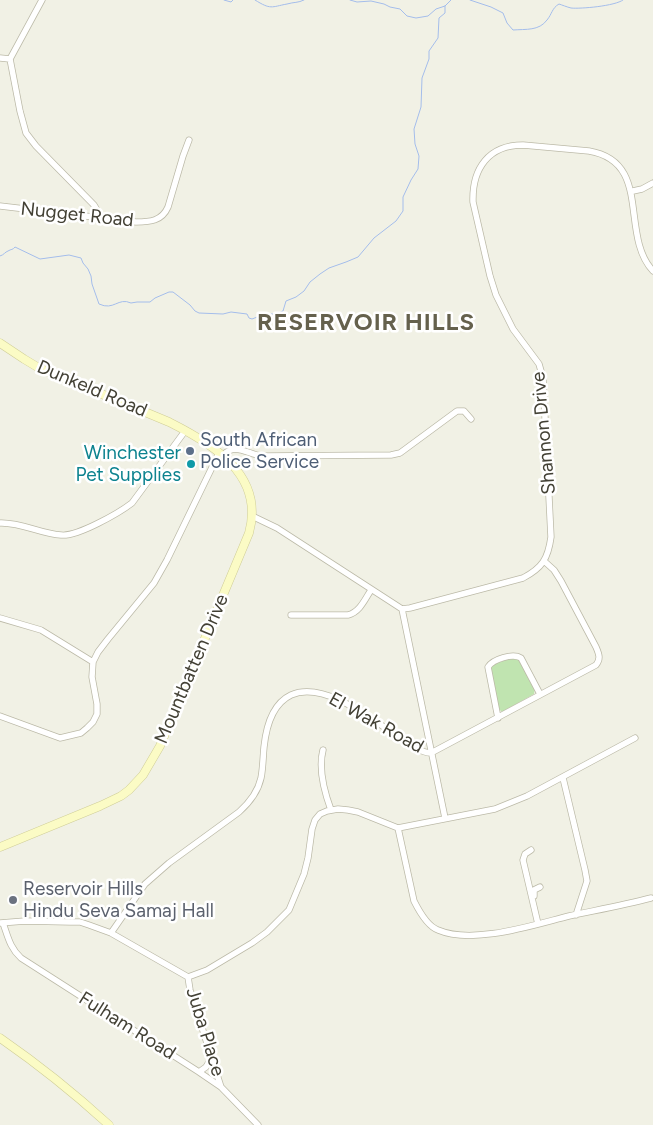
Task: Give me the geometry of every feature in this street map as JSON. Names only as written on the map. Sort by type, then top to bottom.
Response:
[{"type":"main road","name":"Dunkeld Road","points":[[0,343],[33,365],[186,431]]},
{"type":"main road","name":"Mountbatten Drive","points":[[0,847],[111,801],[129,790],[142,775],[160,746],[249,533],[252,516],[249,496],[243,480],[232,464],[221,454],[186,431]]},
{"type":"main road","points":[[0,1038],[67,1087],[109,1125]]},
{"type":"street","points":[[42,0],[10,58],[20,111],[26,133],[36,146],[94,204],[98,217]]},
{"type":"street","points":[[0,58],[10,58]]},
{"type":"street","name":"Nugget Road","points":[[0,206],[136,222],[156,220],[166,212],[189,140]]},
{"type":"street","name":"Shannon Drive","points":[[544,561],[551,537],[546,418],[542,373],[537,361],[509,324],[496,296],[474,206],[473,189],[479,169],[496,151],[508,146],[523,145],[604,154],[622,168],[628,178],[633,191],[640,246],[645,261],[653,271]]},
{"type":"street","points":[[633,191],[653,183]]},
{"type":"street","points":[[0,716],[60,738],[81,733],[88,728],[97,714],[92,678],[93,662],[108,639],[154,583],[221,454],[233,449],[263,456],[391,455],[400,453],[457,411],[464,411],[471,418]]},
{"type":"street","points":[[0,523],[62,536],[75,533],[93,525],[123,510],[132,503],[186,431]]},
{"type":"street","points":[[252,516],[277,528],[402,609],[523,578],[535,571],[544,561]]},
{"type":"street","name":"El Wak Road","points":[[111,933],[146,884],[169,863],[208,836],[249,803],[257,791],[261,778],[264,745],[270,722],[276,708],[291,695],[304,692],[320,693],[342,701],[407,743],[427,753],[431,753],[540,694],[593,668],[599,662],[600,657],[596,647],[561,581],[554,570],[544,561]]},
{"type":"street","points":[[291,615],[354,614],[371,590]]},
{"type":"street","points":[[402,609],[445,818]]},
{"type":"street","points":[[0,618],[41,630],[93,662]]},
{"type":"street","points":[[498,718],[488,667],[492,662],[516,655],[521,658],[540,694]]},
{"type":"street","points":[[2,923],[25,921],[80,922],[111,933],[188,977],[207,970],[252,943],[267,932],[289,910],[304,874],[312,829],[315,820],[320,814],[338,809],[358,812],[398,828],[495,809],[563,778],[635,738]]},
{"type":"street","points":[[323,750],[322,782],[331,810]]},
{"type":"street","points":[[563,778],[585,870],[586,881],[576,915]]},
{"type":"street","points":[[398,828],[414,901],[427,922],[436,930],[462,935],[495,934],[652,898]]},
{"type":"street","points":[[531,850],[525,854],[523,860],[539,923]]},
{"type":"street","points":[[539,923],[533,892],[540,887]]},
{"type":"street","name":"Fulham Road","points":[[2,923],[10,945],[21,958],[221,1087],[258,1125]]},
{"type":"street","name":"Juba Place","points":[[188,977],[190,990],[221,1087]]},
{"type":"street","points":[[199,1072],[206,1067],[212,1057]]},
{"type":"green space","points":[[515,657],[520,659],[535,688],[534,694],[502,712],[499,709],[490,668],[492,664]]},
{"type":"waterway","points":[[224,0],[231,2],[233,0]]},
{"type":"waterway","points":[[255,0],[271,7],[304,0]]},
{"type":"waterway","points":[[350,0],[384,4],[400,9],[407,16],[416,18],[428,16],[451,0]]},
{"type":"waterway","points":[[470,0],[503,13],[507,23],[513,30],[532,29],[544,24],[553,9],[559,4],[571,8],[582,8],[606,5],[623,0]]},
{"type":"waterway","points":[[0,256],[15,247],[40,259],[69,255],[81,258],[91,276],[99,304],[104,306],[123,302],[150,302],[155,298],[173,292],[199,313],[223,314],[231,312],[247,314],[252,319],[265,314],[277,314],[283,311],[286,301],[304,291],[310,282],[320,274],[329,268],[358,257],[374,238],[396,221],[403,211],[403,197],[418,169],[419,156],[415,144],[414,129],[421,107],[422,78],[429,59],[429,51],[438,38],[439,18],[445,13],[445,6]]},
{"type":"place","name":"South African Police Service","points":[[190,451]]},
{"type":"place","name":"Winchester Pet Supplies","points":[[191,464]]},
{"type":"place","name":"Reservoir Hills Hindu Seva Samaj Hall","points":[[13,900]]},
{"type":"district","name":"RESERVOIR HILLS","points":[[366,323]]}]
